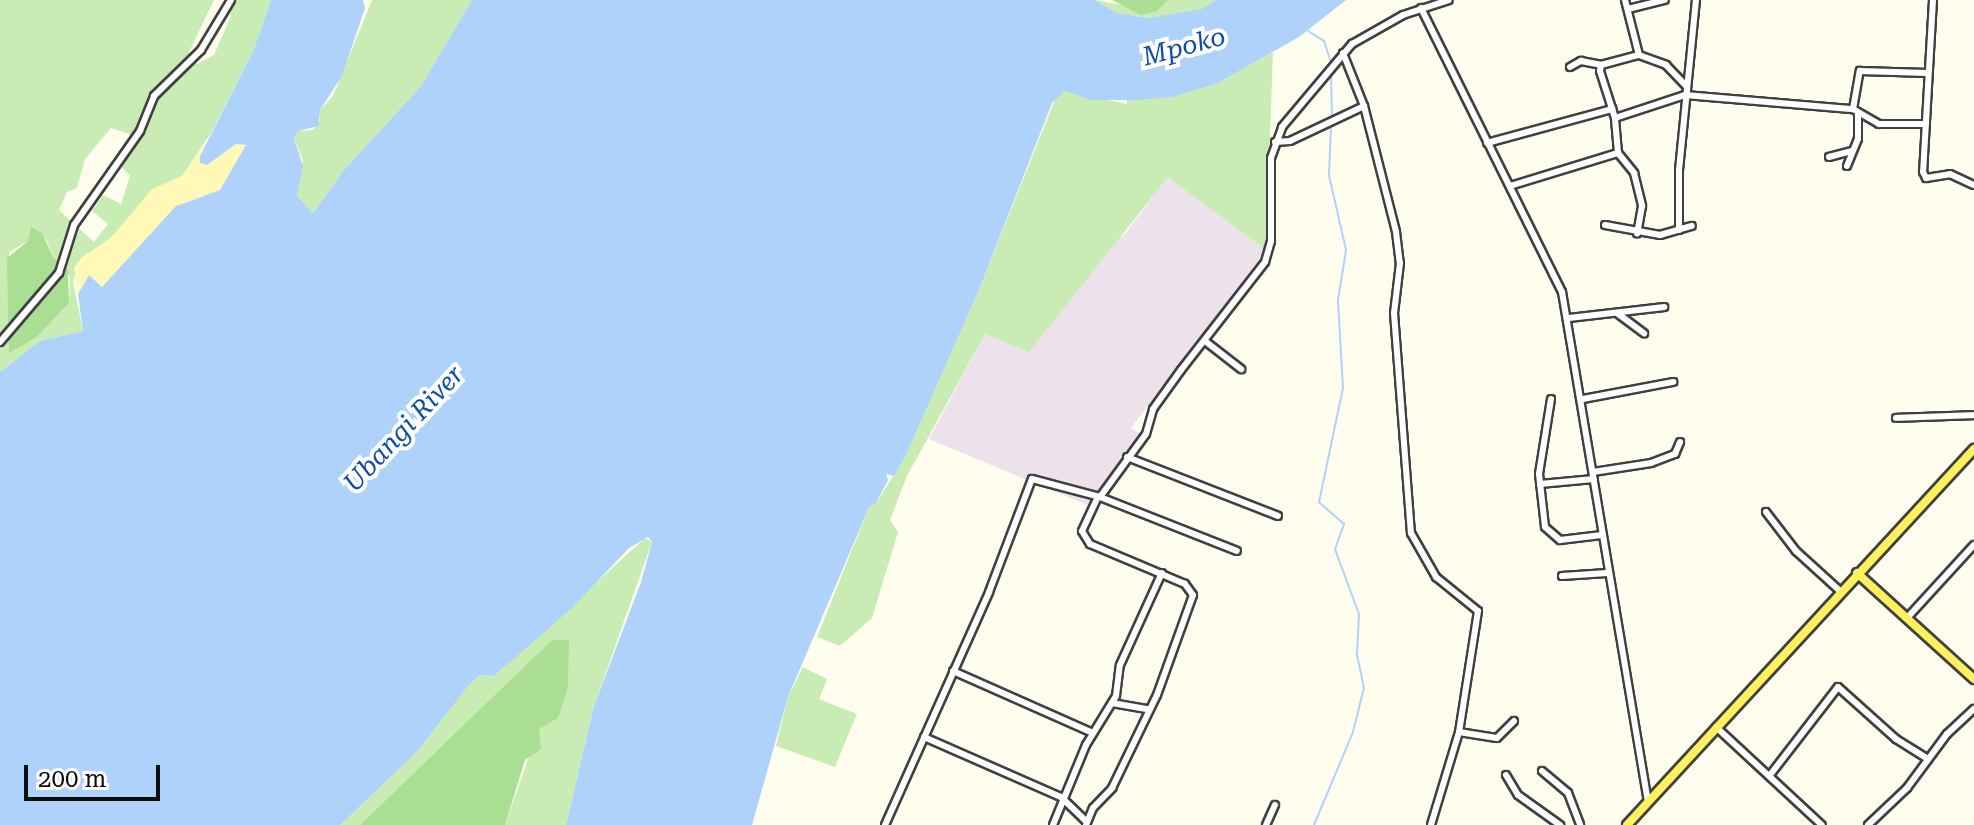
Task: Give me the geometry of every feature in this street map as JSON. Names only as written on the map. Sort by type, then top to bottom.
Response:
[{"type":"main road","points":[[1627,825],[1974,449]]},
{"type":"main road","points":[[1857,573],[1974,679]]},
{"type":"street","points":[[0,342],[59,273],[74,225],[140,131],[154,96],[201,50],[231,0]]},
{"type":"street","points":[[924,737],[1061,797],[1086,823],[1122,770],[1146,709],[1157,695],[1193,595],[1191,588],[1084,537],[1099,497],[1146,434],[1153,409],[1268,255],[1275,142],[1343,53],[1377,28],[1421,8],[1449,0]]},
{"type":"street","points":[[1625,0],[1639,55]]},
{"type":"street","points":[[1628,9],[1665,0]]},
{"type":"street","points":[[1679,230],[1685,95],[1696,0]]},
{"type":"street","points":[[1933,0],[1924,176],[1950,174],[1974,185]]},
{"type":"street","points":[[1421,8],[1562,292],[1583,399],[1607,573],[1648,802]]},
{"type":"street","points":[[1343,53],[1364,106],[1400,263],[1394,313],[1412,489],[1411,533],[1436,577],[1478,611],[1459,732],[1431,825]]},
{"type":"street","points":[[1570,67],[1581,61],[1601,65],[1639,55],[1666,65],[1686,86]]},
{"type":"street","points":[[1601,65],[1615,118],[1618,153],[1634,173],[1642,206],[1637,234]]},
{"type":"street","points":[[1847,166],[1858,139],[1856,111],[1860,71],[1928,73]]},
{"type":"street","points":[[1615,118],[1685,95],[1856,111],[1879,124],[1926,124]]},
{"type":"street","points":[[1275,142],[1290,141],[1364,106]]},
{"type":"street","points":[[1487,143],[1612,109]]},
{"type":"street","points":[[1829,157],[1851,151]]},
{"type":"street","points":[[1510,186],[1618,153]]},
{"type":"street","points":[[1605,225],[1637,234],[1692,226]]},
{"type":"street","points":[[1569,318],[1664,307]]},
{"type":"street","points":[[1617,313],[1644,333]]},
{"type":"street","points":[[1205,341],[1241,369]]},
{"type":"street","points":[[1583,399],[1673,382]]},
{"type":"street","points":[[1551,399],[1540,484],[1547,533],[1560,540],[1602,535]]},
{"type":"street","points":[[1896,418],[1974,415]]},
{"type":"street","points":[[1540,484],[1661,460],[1675,454],[1680,442]]},
{"type":"street","points":[[1127,457],[1278,516]]},
{"type":"street","points":[[885,825],[1032,479],[1099,497],[1237,551]]},
{"type":"street","points":[[1766,512],[1841,592]]},
{"type":"street","points":[[1907,618],[1974,545]]},
{"type":"street","points":[[1053,825],[1061,797],[1112,703],[1120,665],[1162,573]]},
{"type":"street","points":[[1562,576],[1607,573]]},
{"type":"street","points":[[953,671],[1093,733]]},
{"type":"street","points":[[1770,775],[1838,687],[1896,739],[1928,759]]},
{"type":"street","points":[[1112,703],[1146,709]]},
{"type":"street","points":[[1868,825],[1974,709]]},
{"type":"street","points":[[1459,732],[1497,738],[1514,721]]},
{"type":"street","points":[[1716,727],[1822,825]]},
{"type":"street","points":[[1542,771],[1568,793],[1580,825]]},
{"type":"street","points":[[1506,775],[1518,795],[1560,825]]},
{"type":"street","points":[[1266,825],[1275,805]]},
{"type":"shaded area","points":[[1168,176],[1266,250],[1131,428],[1141,434],[1087,505],[929,439],[985,334],[1125,234]]},
{"type":"green space","points":[[0,0],[214,0],[189,52],[189,61],[197,64],[214,55],[231,16],[229,0],[271,0],[254,49],[211,133],[182,176],[152,190],[111,238],[81,258],[73,282],[83,331],[40,341],[0,372]],"holes":[[[111,128],[129,134],[136,143],[121,166],[130,176],[121,204],[103,195],[92,211],[108,224],[94,242],[59,210],[67,192],[77,188],[85,159]],[[46,239],[53,257],[70,277],[69,303],[38,336],[9,315],[9,252],[28,241]]]},
{"type":"green space","points":[[372,0],[472,0],[421,86],[344,170],[313,213],[297,196],[303,160],[294,138],[298,131],[313,130],[320,122],[320,110],[333,96]]},
{"type":"green space","points":[[1095,0],[1157,11],[1168,0],[1216,0],[1202,10],[1148,18],[1117,13]]},
{"type":"green space","points":[[1112,0],[1168,0],[1157,11],[1141,15]]},
{"type":"green space","points":[[1273,52],[1266,250],[1168,177],[1029,352],[985,334],[907,476],[890,520],[898,532],[872,618],[840,646],[817,637],[870,505],[875,505],[906,455],[979,290],[1056,97],[1065,91],[1127,104],[1127,99],[1218,83]]},
{"type":"green space","points":[[31,227],[42,233],[53,257],[68,270],[69,303],[38,336],[9,353],[7,258],[28,241]]},
{"type":"green space","points":[[645,538],[652,542],[594,706],[566,825],[505,825],[539,728],[568,687],[568,640],[552,641],[360,825],[340,825],[416,753],[470,683],[481,675],[494,676]]},
{"type":"green space","points":[[552,640],[569,640],[568,687],[558,718],[539,729],[541,749],[525,760],[505,825],[360,825]]},
{"type":"green space","points":[[803,667],[827,679],[819,699],[857,714],[835,767],[776,746],[788,697]]},
{"type":"sand","points":[[205,143],[201,151],[207,165],[236,144],[246,146],[220,190],[183,203],[106,284],[98,288],[89,275],[78,294],[74,268],[81,258],[111,238],[152,189],[182,176]]},
{"type":"water","points":[[271,0],[363,0],[365,8],[342,76],[320,110],[319,126],[298,131],[294,138],[303,166],[297,196],[313,213],[344,170],[421,86],[472,0],[1095,0],[1117,13],[1148,18],[1202,9],[1216,0],[1346,0],[1299,37],[1218,83],[1173,97],[1137,100],[1092,100],[1065,91],[1052,103],[979,290],[906,455],[894,476],[886,474],[888,480],[875,505],[870,505],[788,697],[752,825],[566,825],[594,706],[641,582],[652,542],[648,537],[629,548],[572,608],[494,676],[480,675],[468,686],[416,753],[340,825],[0,825],[0,372],[40,341],[83,331],[78,294],[89,275],[102,287],[176,206],[220,190],[246,145],[236,144],[207,165],[200,163],[200,156],[254,49]]},
{"type":"waterway","points":[[1308,31],[1324,41],[1330,60]]},
{"type":"waterway","points":[[1331,73],[1332,119]]},
{"type":"waterway","points":[[1314,825],[1353,732],[1364,688],[1357,654],[1359,614],[1335,549],[1344,524],[1319,502],[1343,388],[1338,300],[1346,250],[1329,175],[1331,127]]},
{"type":"water label","name":"Mpoko","points":[[1184,47]]},
{"type":"water label","name":"Ubangi River","points":[[404,429]]}]
